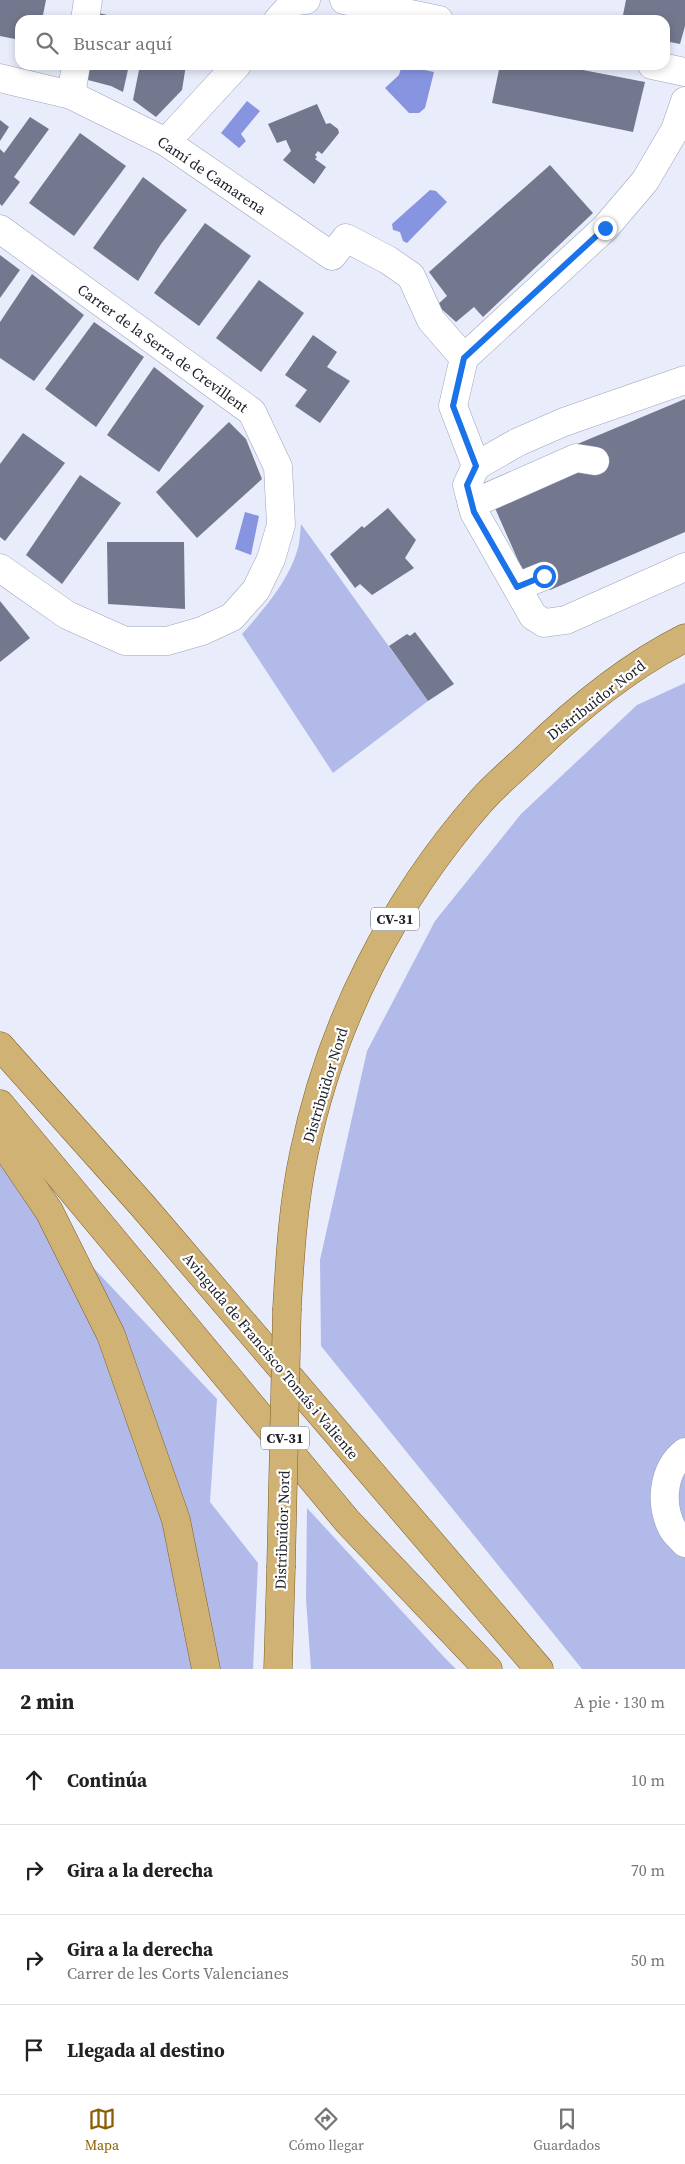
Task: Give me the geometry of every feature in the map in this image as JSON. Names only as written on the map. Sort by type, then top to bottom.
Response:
[{"type":"main road","name":"Distribuïdor Nord","points":[[278,1669],[287,1308],[292,1227],[306,1144],[323,1081],[342,1028],[364,974],[388,928],[417,882],[481,801],[560,725],[612,685],[666,648],[685,638]]},
{"type":"main road","name":"Avinguda de Francisco Tomás i Valiente","points":[[0,1046],[142,1205],[539,1669]]},
{"type":"main road","points":[[0,1104],[348,1522],[488,1669]]},
{"type":"main road","points":[[0,1139],[49,1211],[111,1335],[176,1520],[206,1669]]},
{"type":"street","points":[[85,15],[88,0]]},
{"type":"street","points":[[344,0],[415,15]]},
{"type":"street","points":[[670,69],[685,72]]},
{"type":"street","points":[[71,95],[75,70]]},
{"type":"street","points":[[166,142],[232,70]]},
{"type":"street","name":"Camí de Camarena","points":[[0,78],[71,95],[166,142],[332,256],[346,238],[388,260],[411,276],[431,320],[464,358]]},
{"type":"street","points":[[476,466],[453,406],[464,358],[605,228],[645,182],[675,130],[685,101]]},
{"type":"street","name":"Carrer de la Serra de Crevillent","points":[[0,229],[252,412],[278,467],[281,525],[271,559],[256,590],[232,617],[202,632],[167,641],[126,641],[67,615],[0,568]]},
{"type":"street","points":[[685,380],[564,422],[518,442],[476,466],[467,485],[474,512],[533,616],[544,623],[566,620],[685,567]]},
{"type":"street","points":[[472,504],[576,458],[595,461]]},
{"type":"street","points":[[517,587],[544,576]]},
{"type":"street","points":[[685,1452],[670,1471],[664,1491],[666,1512],[673,1530],[685,1543]]},
{"type":"shaded area","points":[[400,70],[434,72],[425,108],[419,113],[409,113],[385,88],[399,75]]},
{"type":"shaded area","points":[[247,101],[260,111],[241,134],[246,141],[239,148],[221,133]]},
{"type":"shaded area","points":[[430,190],[436,191],[447,202],[407,243],[403,241],[400,232],[393,230],[392,224]]},
{"type":"shaded area","points":[[245,512],[259,516],[251,555],[235,549]]},
{"type":"shaded area","points":[[301,524],[428,701],[333,773],[242,634],[267,605],[289,572],[298,548]]},
{"type":"shaded area","points":[[685,683],[685,1669],[582,1669],[321,1346],[320,1260],[367,1051],[435,921],[521,814],[637,705]]},
{"type":"shaded area","points":[[0,1154],[36,1207],[217,1399],[210,1502],[258,1563],[253,1669],[0,1669]]},
{"type":"shaded area","points":[[307,1508],[456,1669],[311,1669],[306,1599]]},
{"type":"building","points":[[0,0],[46,0],[43,15],[15,15],[15,39],[0,36]]},
{"type":"building","points":[[626,0],[685,0],[685,26],[680,44],[670,42],[670,15],[623,15]]},
{"type":"building","points":[[94,12],[107,15],[93,15]]},
{"type":"building","points":[[82,70],[128,70],[123,92],[111,86],[80,78]]},
{"type":"building","points":[[139,70],[185,70],[182,90],[156,117],[133,100]]},
{"type":"building","points":[[499,70],[583,70],[645,82],[633,132],[492,103]]},
{"type":"building","points":[[317,104],[326,124],[330,123],[338,129],[339,133],[322,154],[318,151],[315,155],[317,157],[315,159],[326,167],[314,184],[283,160],[291,151],[286,140],[277,143],[268,124]]},
{"type":"building","points":[[30,117],[49,129],[14,177],[20,182],[2,206],[0,204],[0,149],[4,153]]},
{"type":"building","points":[[0,120],[9,127],[0,141]]},
{"type":"building","points":[[80,133],[126,166],[74,236],[29,203]]},
{"type":"building","points":[[550,165],[593,213],[483,317],[474,307],[456,322],[437,305],[447,296],[429,272]]},
{"type":"building","points":[[143,177],[187,210],[161,244],[138,281],[93,248]]},
{"type":"building","points":[[205,223],[251,256],[199,326],[154,293]]},
{"type":"building","points":[[0,255],[20,270],[0,298]]},
{"type":"building","points":[[32,274],[84,315],[34,381],[0,358],[0,322]]},
{"type":"building","points":[[259,280],[304,313],[261,372],[216,338]]},
{"type":"building","points":[[94,322],[144,357],[96,427],[45,389]]},
{"type":"building","points":[[313,335],[337,352],[327,367],[350,381],[320,423],[295,406],[307,390],[285,375]]},
{"type":"building","points":[[154,367],[204,406],[159,472],[107,435]]},
{"type":"building","points":[[685,399],[685,532],[550,590],[542,567],[524,574],[484,483]]},
{"type":"building","points":[[229,422],[246,439],[262,479],[197,538],[156,492]]},
{"type":"building","points":[[23,433],[65,463],[5,541],[0,537],[0,464]]},
{"type":"building","points":[[80,475],[121,503],[62,584],[26,555]]},
{"type":"building","points":[[388,508],[416,540],[405,558],[414,568],[372,595],[360,584],[355,588],[330,554],[362,526],[364,528]]},
{"type":"building","points":[[107,542],[184,542],[185,609],[108,604]]},
{"type":"building","points":[[0,601],[30,638],[0,662]]},
{"type":"building","points":[[415,632],[454,684],[428,701],[389,646],[407,634],[410,636]]},
{"type":"route","points":[[544,576],[517,587],[474,512],[467,485],[476,466],[453,406],[464,358],[605,228]]}]
